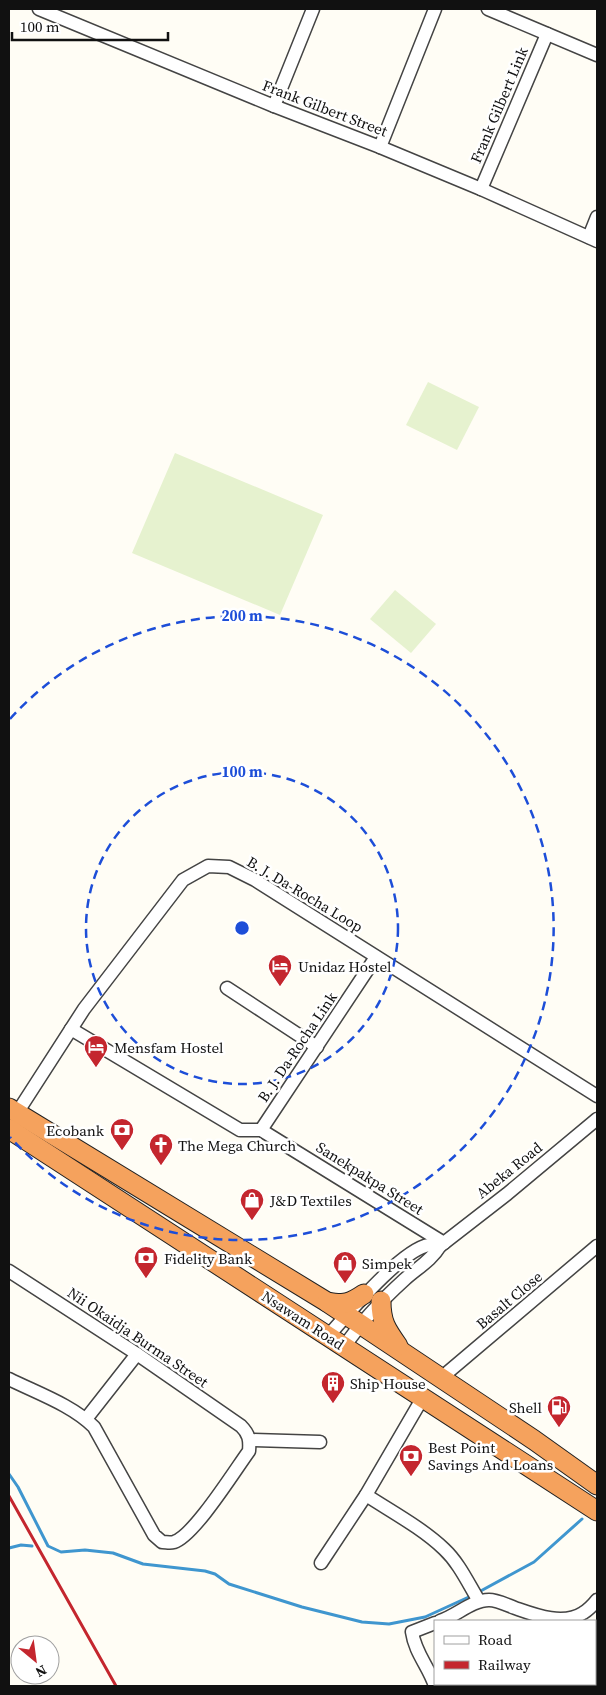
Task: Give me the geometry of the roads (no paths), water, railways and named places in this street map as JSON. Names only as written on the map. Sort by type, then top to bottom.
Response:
[{"type":"highway","name":"Nsawam Road","points":[[11,1116],[327,1302],[595,1480]]},
{"type":"highway","name":"Nsawam Road","points":[[11,1116],[344,1347],[597,1511]]},
{"type":"highway","points":[[327,1302],[342,1305],[373,1298],[385,1327],[402,1351]]},
{"type":"street","name":"Frank Gilbert Street","points":[[39,9],[274,106],[380,147],[593,239]]},
{"type":"street","points":[[274,106],[313,9]]},
{"type":"street","points":[[380,147],[435,9]]},
{"type":"street","points":[[488,9],[597,55]]},
{"type":"street","name":"Frank Gilbert Link","points":[[481,189],[547,34]]},
{"type":"street","points":[[593,239],[597,217]]},
{"type":"street","name":"B. J. Da-Rocha Loop","points":[[11,1116],[84,1008],[183,880],[208,866],[229,868],[255,880],[597,1096]]},
{"type":"street","name":"B. J. Da-Rocha Link","points":[[261,1130],[376,957]]},
{"type":"street","points":[[227,988],[317,1047]]},
{"type":"street","name":"Sanekpakpa Street","points":[[70,1028],[240,1130],[261,1130],[442,1244]]},
{"type":"street","name":"Abeka Road","points":[[344,1347],[353,1320],[373,1298],[405,1278],[434,1256],[442,1244],[507,1194],[597,1119]]},
{"type":"street","name":"Abeka Road","points":[[328,1336],[353,1320],[410,1255],[427,1246],[442,1244]]},
{"type":"street","name":"Basalt Close","points":[[441,1378],[597,1246]]},
{"type":"street","name":"Nii Okaidja Burma Street","points":[[9,1271],[136,1354],[241,1426],[249,1436]]},
{"type":"street","points":[[86,1419],[136,1354]]},
{"type":"street","points":[[9,1378],[86,1419],[94,1428],[154,1535],[162,1542],[173,1542],[184,1536],[207,1510],[249,1451],[249,1436],[320,1442]]},
{"type":"street","points":[[322,1563],[366,1495],[422,1399]]},
{"type":"street","points":[[366,1495],[434,1540],[445,1550],[456,1563],[478,1601]]},
{"type":"street","points":[[444,1620],[451,1618],[478,1601],[492,1600],[552,1619],[568,1619],[582,1614],[597,1600]]},
{"type":"street","points":[[434,1623],[412,1632],[422,1660],[434,1681]]},
{"type":"waterway","points":[[9,1474],[18,1487],[48,1546],[61,1552],[85,1550],[113,1553],[143,1564],[205,1571],[215,1574],[229,1584],[302,1607],[362,1622],[389,1624],[425,1617],[471,1596]]},
{"type":"waterway","points":[[477,1593],[534,1562],[582,1519]]},
{"type":"waterway","points":[[9,1548],[21,1545],[32,1546]]},
{"type":"railway","points":[[9,1496],[116,1686]]},
{"type":"place","name":"Unidaz Hostel","points":[[280,987]]},
{"type":"place","name":"Mensfam Hostel","points":[[96,1068]]},
{"type":"place","name":"Ecobank","points":[[122,1151]]},
{"type":"place","name":"The Mega Church","points":[[161,1166]]},
{"type":"place","name":"J&D Textiles","points":[[252,1221]]},
{"type":"place","name":"Fidelity Bank","points":[[146,1279]]},
{"type":"place","name":"Simpek","points":[[345,1284]]},
{"type":"place","name":"Ship House","points":[[333,1404]]},
{"type":"place","name":"Shell","points":[[559,1428]]},
{"type":"place","name":"Best Point Savings And Loans","points":[[411,1477]]}]
